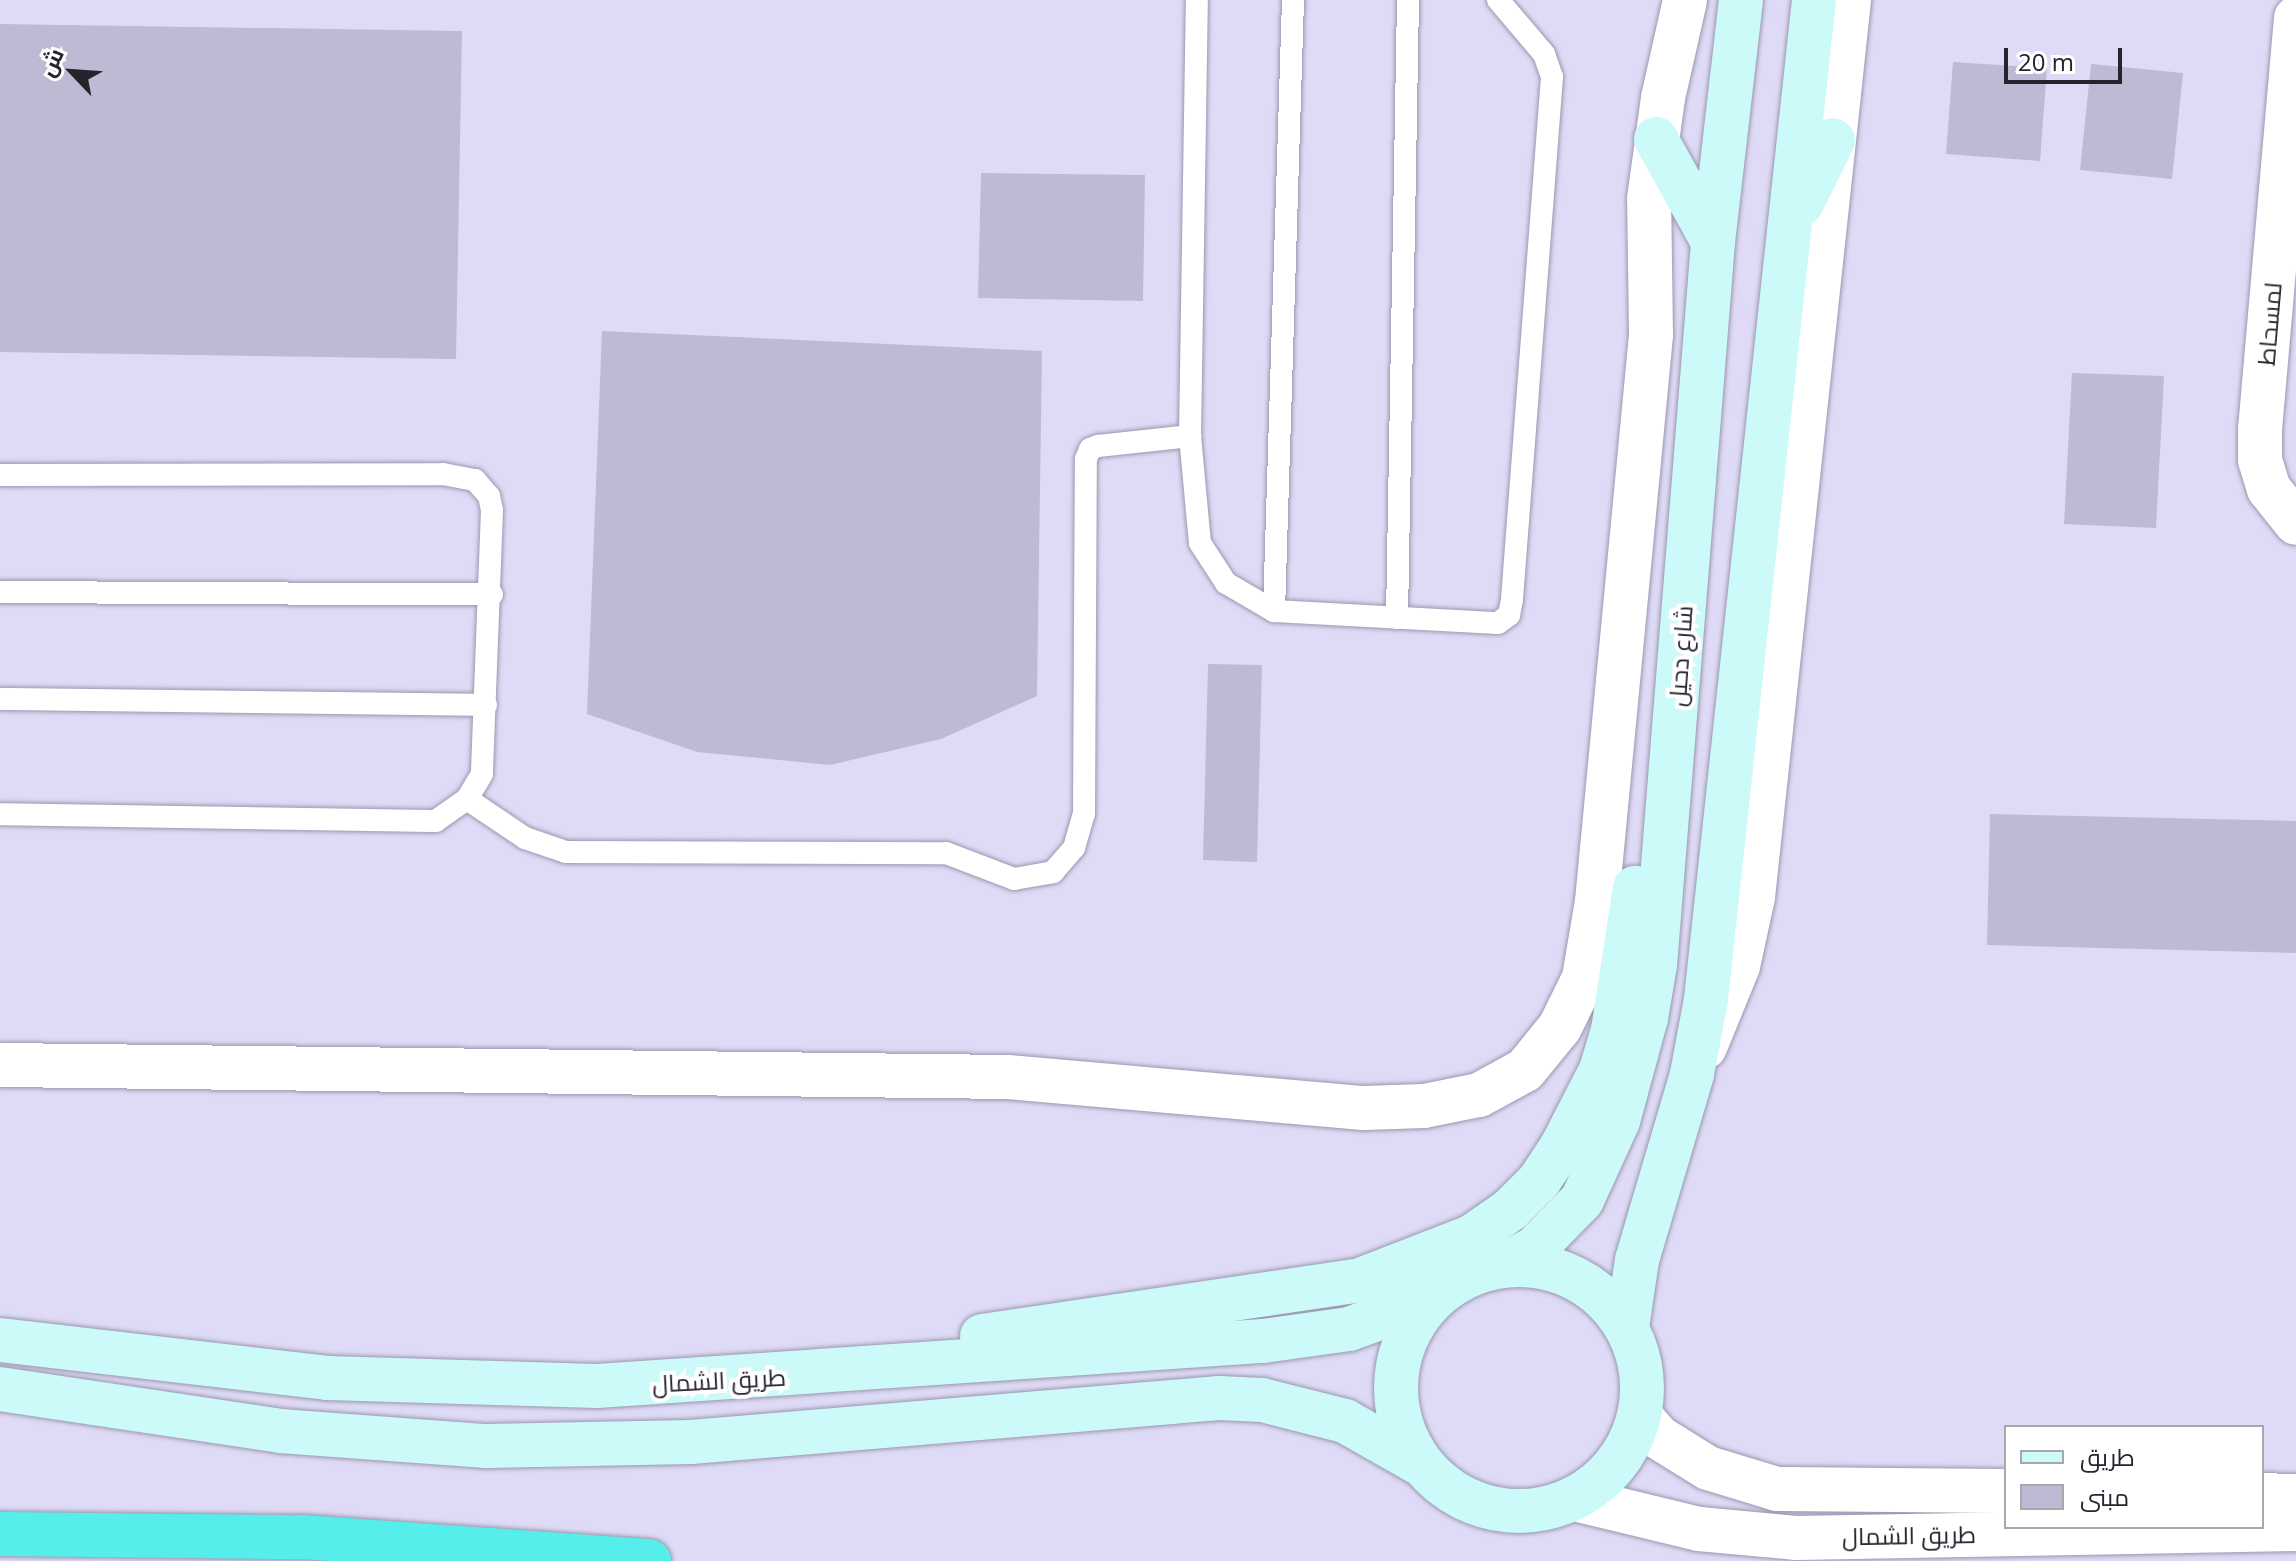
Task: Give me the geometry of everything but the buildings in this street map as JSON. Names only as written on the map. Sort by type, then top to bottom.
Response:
[{"type":"highway","points":[[0,1534],[303,1537],[649,1561]]},
{"type":"main road","name":"شارع دحيل","points":[[1506,1264],[1535,1248],[1582,1200],[1618,1121],[1634,1070],[1655,965],[1713,242],[1741,0]]},
{"type":"main road","points":[[1627,1327],[1648,1217],[1692,1074],[1706,999],[1814,0]]},
{"type":"main road","points":[[1656,139],[1713,242]]},
{"type":"main road","points":[[1787,234],[1833,140]]},
{"type":"main road","points":[[789,1376],[1058,1323],[1360,1280],[1471,1237],[1510,1210],[1547,1169],[1601,1070],[1613,1030],[1643,843],[1672,763]]},
{"type":"main road","points":[[0,1389],[280,1431],[486,1446],[720,1440],[1233,1398],[1304,1408],[1345,1421],[1419,1463],[1444,1487],[1474,1505],[1519,1512],[1575,1499],[1604,1478],[1626,1449],[1640,1416],[1643,1385],[1627,1327],[1605,1299],[1576,1278],[1542,1266],[1506,1264],[1471,1274],[1434,1298],[1411,1327],[1398,1360],[1395,1395],[1402,1431],[1419,1463]]},
{"type":"main road","name":"طريق الشمال","points":[[0,1340],[253,1371],[417,1384],[597,1386],[789,1376],[1263,1341],[1349,1329],[1434,1298]]},
{"type":"street","points":[[0,1065],[1008,1077],[1364,1108],[1424,1106],[1479,1095],[1525,1070],[1560,1027],[1584,978],[1597,901],[1651,335],[1649,199],[1656,139],[1685,0]]},
{"type":"street","points":[[1692,1074],[1738,966],[1753,897],[1849,0]]},
{"type":"street","name":"لمسحاط","points":[[2296,18],[2260,429],[2260,460],[2269,489],[2296,523]]},
{"type":"street","name":"طريق الشمال","points":[[1640,1416],[1658,1437],[1708,1468],[1777,1489],[2004,1491]]},
{"type":"street","points":[[2264,1495],[2296,1496]]},
{"type":"street","name":"طريق الشمال","points":[[1575,1499],[1699,1529],[1796,1538],[2296,1529]]},
{"type":"lane","points":[[1197,0],[1190,436],[1200,543],[1226,583],[1274,611],[1498,623],[1509,615],[1512,599],[1552,77],[1544,54],[1498,0]]},
{"type":"lane","points":[[1274,611],[1293,0]]},
{"type":"lane","points":[[1397,618],[1408,0]]},
{"type":"lane","points":[[467,799],[525,838],[566,852],[946,853],[1014,879],[1053,872],[1074,848],[1084,814],[1086,459],[1090,449],[1098,446],[1190,436]]},
{"type":"lane","points":[[0,475],[443,474],[475,480],[489,496],[492,510],[492,595],[482,774],[467,799],[436,821],[0,814]]},
{"type":"lane","points":[[0,592],[492,595]]},
{"type":"lane","points":[[0,699],[486,705]]}]
